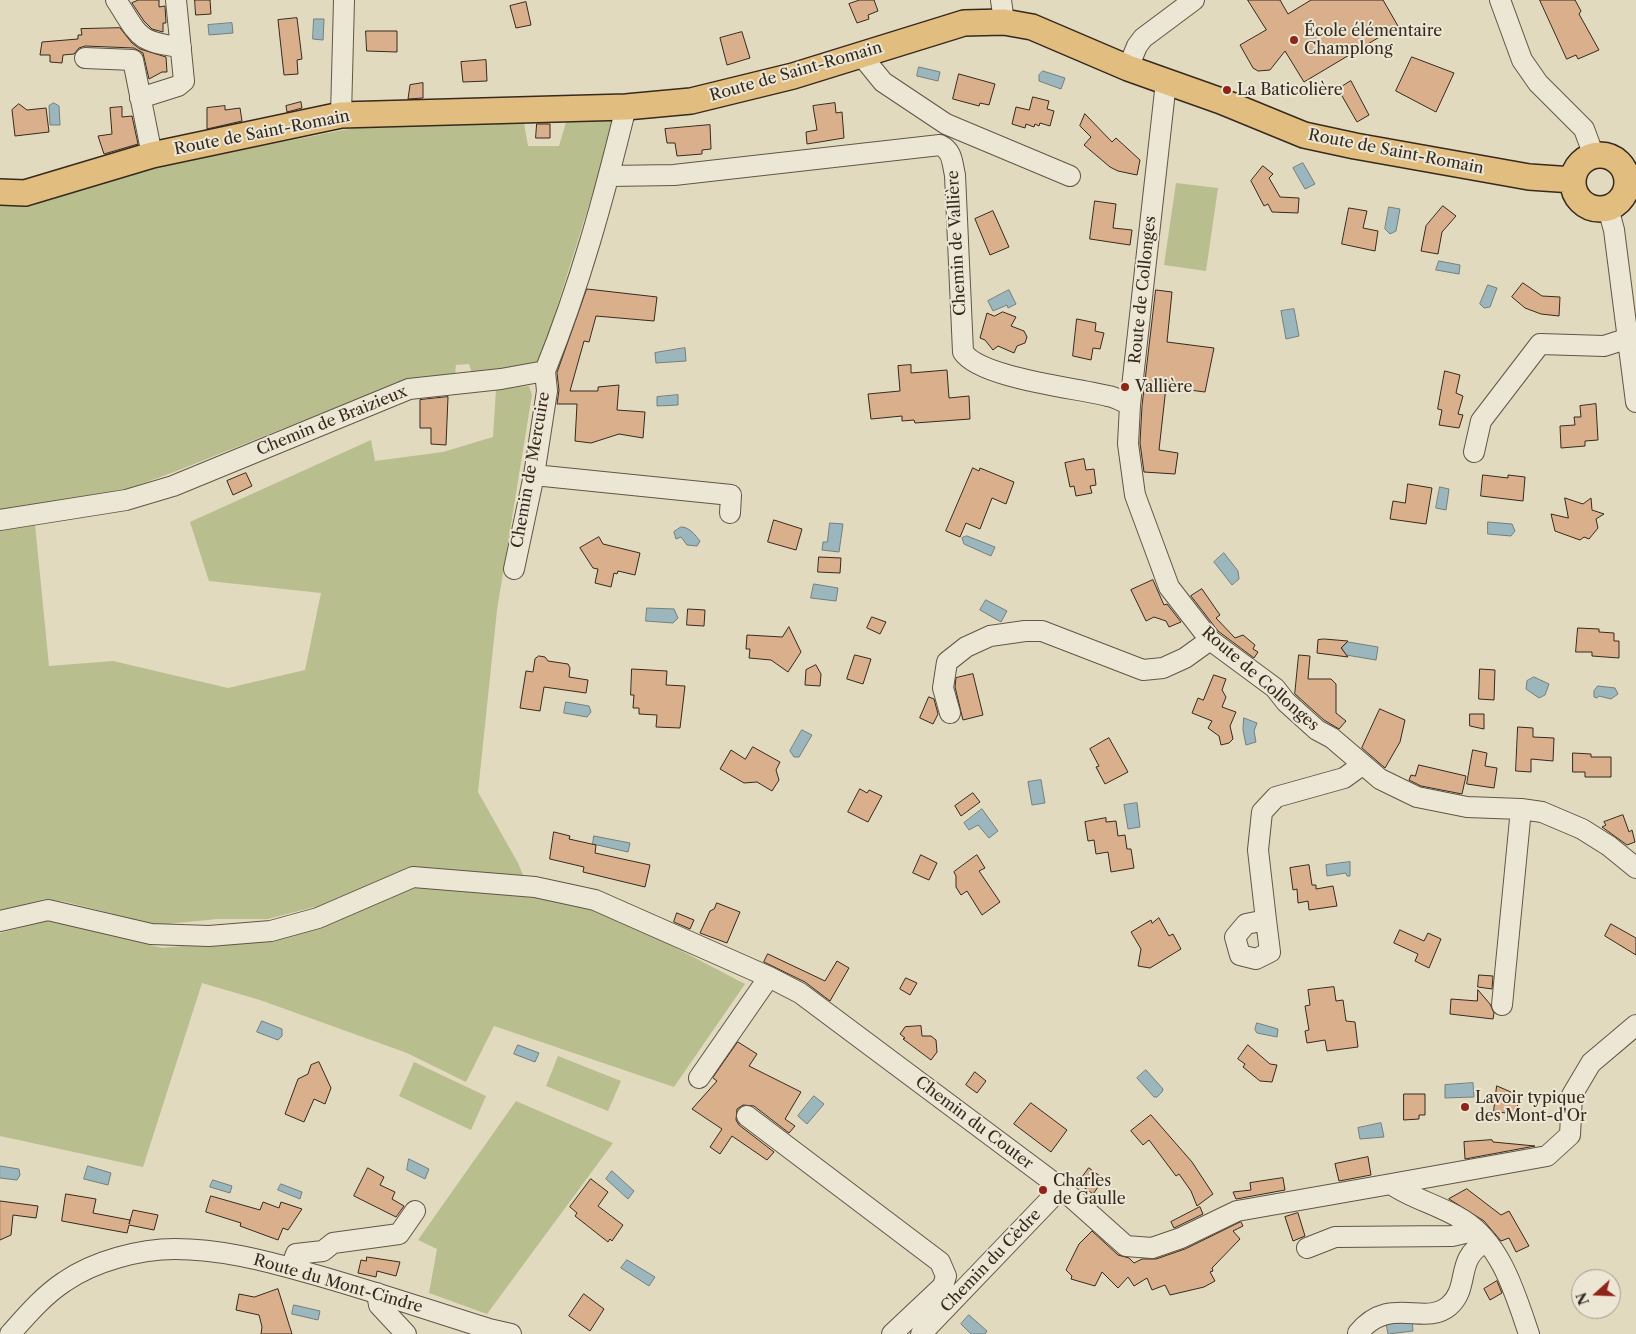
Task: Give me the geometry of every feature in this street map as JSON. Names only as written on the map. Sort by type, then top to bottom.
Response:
[{"type":"main road","name":"Route de Saint-Romain","points":[[0,192],[25,193],[152,155],[341,115],[626,106],[691,101],[729,93],[861,55],[1003,11],[1032,27],[1128,68],[1304,135],[1529,177],[1573,180]]},
{"type":"main road","points":[[1594,156],[1602,156],[1617,161],[1631,183],[1622,198],[1608,208],[1591,208],[1583,203],[1574,189],[1573,180],[1580,164],[1594,156]]},
{"type":"street","points":[[116,0],[139,36],[157,45],[180,47]]},
{"type":"street","points":[[140,98],[178,86],[184,81],[176,0]]},
{"type":"street","points":[[341,115],[344,0]]},
{"type":"street","points":[[1128,68],[1137,46],[1143,38],[1194,0]]},
{"type":"street","points":[[1500,0],[1522,60],[1538,83],[1584,128],[1594,156]]},
{"type":"street","points":[[861,55],[884,82],[946,124],[1070,176]]},
{"type":"street","points":[[85,58],[133,60],[152,155]]},
{"type":"street","name":"Route de Collonges","points":[[1166,82],[1130,405],[1128,444],[1135,495],[1169,587],[1210,640],[1276,688],[1286,702],[1311,724],[1332,738],[1380,779],[1417,797],[1467,807],[1521,809],[1542,812],[1582,829],[1609,846],[1636,868]]},
{"type":"street","points":[[545,371],[569,311],[609,176],[626,106]]},
{"type":"street","name":"Chemin de Vallière","points":[[609,176],[674,176],[858,153],[940,145],[947,148],[955,175],[964,352],[968,359],[1001,373],[1111,396],[1130,405]]},
{"type":"street","points":[[1608,208],[1614,230],[1636,402]]},
{"type":"street","points":[[1474,452],[1481,421],[1540,344],[1604,346],[1629,338]]},
{"type":"street","name":"Chemin de Mercuire","points":[[514,569],[534,475],[547,392],[545,371]]},
{"type":"street","name":"Chemin de Braizieux","points":[[0,520],[126,500],[173,486],[409,389],[501,379],[545,371]]},
{"type":"street","points":[[534,475],[731,495],[730,513]]},
{"type":"street","points":[[950,713],[943,688],[947,662],[966,647],[990,636],[1042,631],[1143,670],[1163,668],[1185,658],[1210,640]]},
{"type":"street","points":[[1266,920],[1258,850],[1262,812],[1276,797],[1344,778],[1362,764]]},
{"type":"street","points":[[1502,1005],[1521,809]]},
{"type":"street","name":"Chemin du Couter","points":[[0,920],[48,910],[151,934],[209,936],[272,931],[318,918],[412,877],[535,887],[595,900],[770,977],[800,994],[1061,1188],[1126,1246],[1152,1248],[1181,1238],[1237,1211],[1548,1156],[1570,1135],[1572,1095],[1591,1063],[1636,1025]]},
{"type":"street","points":[[699,1078],[770,977]]},
{"type":"street","points":[[748,1116],[940,1262],[946,1276],[943,1286],[892,1334]]},
{"type":"street","points":[[1390,1184],[1404,1193],[1426,1201],[1464,1220],[1486,1242],[1504,1267],[1529,1334]]},
{"type":"street","name":"Chemin du Cèdre","points":[[922,1334],[1061,1188]]},
{"type":"street","points":[[291,1268],[296,1254],[323,1251],[333,1243],[399,1234],[415,1211]]},
{"type":"street","points":[[1307,1248],[1335,1237],[1452,1236],[1465,1233],[1472,1228]]},
{"type":"street","points":[[1358,1333],[1366,1324],[1380,1315],[1400,1312],[1425,1314],[1438,1312],[1450,1306],[1458,1294],[1467,1258],[1486,1242]]},
{"type":"street","name":"Route du Mont-Cindre","points":[[10,1334],[39,1301],[66,1281],[95,1266],[137,1254],[174,1249],[200,1250],[264,1260],[377,1293],[489,1329],[511,1334]]},
{"type":"street","points":[[377,1293],[379,1305],[406,1334]]},
{"type":"green space","points":[[616,118],[539,365],[472,373],[469,364],[456,365],[455,375],[400,382],[133,487],[85,498],[0,511],[0,205],[24,206],[159,166],[354,128],[524,123],[528,146],[559,146],[567,119]]},
{"type":"green space","points":[[1176,183],[1218,188],[1206,271],[1164,265]]},
{"type":"green space","points":[[529,386],[532,395],[497,610],[478,792],[518,863],[532,896],[594,905],[745,984],[674,1087],[494,1026],[466,1082],[407,1053],[260,1000],[202,983],[143,1167],[0,1136],[0,933],[53,919],[162,948],[273,937],[327,920],[314,907],[268,919],[218,919],[156,925],[66,902],[44,899],[0,912],[0,529],[35,524],[49,666],[113,661],[228,688],[305,670],[321,593],[209,581],[190,522],[371,440],[375,461],[443,452],[493,437],[496,389]]},
{"type":"green space","points":[[558,1056],[621,1081],[608,1111],[546,1086]]},
{"type":"green space","points":[[414,1062],[486,1096],[471,1130],[399,1096]]},
{"type":"green space","points":[[516,1101],[613,1143],[487,1314],[429,1293],[437,1249],[418,1240]]},
{"type":"water","points":[[314,19],[324,19],[323,40],[313,39]]},
{"type":"water","points":[[232,23],[233,33],[209,35],[208,25]]},
{"type":"water","points":[[919,67],[940,72],[938,81],[917,76]]},
{"type":"water","points":[[1043,71],[1065,78],[1061,89],[1039,81],[1039,75]]},
{"type":"water","points":[[54,103],[59,106],[60,125],[50,125],[49,106]]},
{"type":"water","points":[[1303,163],[1315,184],[1305,189],[1293,168]]},
{"type":"water","points":[[1389,207],[1400,209],[1396,231],[1390,234],[1385,229]]},
{"type":"water","points":[[1439,261],[1460,265],[1459,274],[1436,270]]},
{"type":"water","points":[[1488,285],[1497,288],[1490,307],[1484,308],[1480,304]]},
{"type":"water","points":[[1009,290],[1016,304],[1008,308],[1007,305],[993,311],[988,301]]},
{"type":"water","points":[[1294,309],[1299,336],[1286,339],[1281,311]]},
{"type":"water","points":[[685,348],[686,361],[656,363],[655,353]]},
{"type":"water","points":[[678,395],[678,405],[657,406],[657,397]]},
{"type":"water","points":[[1440,487],[1449,489],[1446,510],[1436,508]]},
{"type":"water","points":[[1488,522],[1512,524],[1515,531],[1511,536],[1488,534]]},
{"type":"water","points":[[830,523],[843,524],[839,552],[822,550],[823,542],[827,542]]},
{"type":"water","points":[[681,527],[690,530],[696,536],[700,541],[697,546],[687,545],[681,537],[676,539],[674,532]]},
{"type":"water","points":[[967,536],[995,547],[991,556],[964,544],[962,538]]},
{"type":"water","points":[[1224,553],[1238,571],[1239,579],[1232,585],[1214,562]]},
{"type":"water","points":[[814,584],[838,588],[836,601],[811,598]]},
{"type":"water","points":[[986,600],[1007,611],[1001,622],[980,610]]},
{"type":"water","points":[[647,608],[674,609],[678,618],[673,623],[646,621]]},
{"type":"water","points":[[1348,642],[1378,647],[1376,660],[1346,655],[1342,648]]},
{"type":"water","points":[[1534,677],[1549,684],[1545,695],[1539,698],[1526,689],[1527,681]]},
{"type":"water","points":[[1598,686],[1615,688],[1618,694],[1611,699],[1599,696],[1597,698],[1594,697],[1594,691]]},
{"type":"water","points":[[566,702],[589,706],[591,712],[587,717],[564,713]]},
{"type":"water","points":[[1244,718],[1257,723],[1254,731],[1256,742],[1246,745],[1243,730]]},
{"type":"water","points":[[802,730],[812,735],[799,757],[794,757],[790,751]]},
{"type":"water","points":[[1041,780],[1045,803],[1032,805],[1028,782]]},
{"type":"water","points":[[1137,803],[1140,827],[1128,829],[1124,805]]},
{"type":"water","points":[[982,809],[998,831],[989,838],[978,825],[969,830],[964,823]]},
{"type":"water","points":[[594,836],[630,843],[628,852],[593,844]]},
{"type":"water","points":[[1350,862],[1350,876],[1347,876],[1346,873],[1327,876],[1326,865]]},
{"type":"water","points":[[262,1021],[282,1029],[282,1036],[278,1040],[257,1032]]},
{"type":"water","points":[[1257,1023],[1278,1029],[1277,1037],[1257,1033],[1255,1030]]},
{"type":"water","points":[[518,1045],[539,1053],[535,1062],[514,1054]]},
{"type":"water","points":[[1146,1070],[1163,1089],[1157,1097],[1154,1097],[1137,1078]]},
{"type":"water","points":[[1473,1083],[1474,1097],[1445,1098],[1445,1085]]},
{"type":"water","points":[[814,1096],[824,1104],[807,1124],[798,1116]]},
{"type":"water","points":[[1381,1123],[1384,1137],[1360,1139],[1358,1128]]},
{"type":"water","points":[[409,1159],[429,1169],[425,1179],[407,1170]]},
{"type":"water","points":[[0,1166],[19,1169],[20,1175],[17,1180],[0,1178]]},
{"type":"water","points":[[88,1166],[111,1173],[108,1185],[84,1179]]},
{"type":"water","points":[[612,1171],[634,1191],[628,1199],[606,1179]]},
{"type":"water","points":[[213,1180],[232,1186],[230,1193],[210,1187]]},
{"type":"water","points":[[281,1184],[302,1192],[300,1199],[278,1190]]},
{"type":"water","points":[[627,1260],[655,1277],[649,1286],[621,1268]]},
{"type":"water","points":[[294,1305],[320,1311],[318,1320],[292,1314]]},
{"type":"water","points":[[969,1315],[987,1331],[985,1334],[971,1334],[961,1324]]},
{"type":"water","points":[[1412,1319],[1413,1331],[1388,1334],[1386,1323]]},
{"type":"building","points":[[139,0],[159,0],[159,7],[165,6],[166,23],[163,23],[163,32],[152,29],[144,21],[132,3]]},
{"type":"building","points":[[195,0],[210,0],[211,14],[196,15]]},
{"type":"building","points":[[860,0],[874,0],[878,11],[868,15],[869,19],[857,23],[849,4]]},
{"type":"building","name":"École élémentaire Champlong","points":[[1248,0],[1280,0],[1288,14],[1311,0],[1383,0],[1398,26],[1304,82],[1285,51],[1270,70],[1258,71],[1253,68],[1240,45],[1266,30]]},
{"type":"building","points":[[1540,0],[1575,0],[1581,11],[1579,14],[1599,50],[1578,59],[1576,55],[1567,59]]},
{"type":"building","points":[[526,2],[531,25],[516,28],[510,6]]},
{"type":"building","points":[[297,18],[302,59],[297,60],[298,74],[284,75],[278,20]]},
{"type":"building","points":[[120,28],[132,43],[140,49],[166,57],[167,72],[162,72],[149,79],[143,53],[134,48],[85,46],[79,48],[74,54],[63,55],[62,63],[50,62],[50,55],[40,55],[42,42],[78,39],[78,35],[82,35],[81,29]]},
{"type":"building","points":[[366,31],[397,31],[397,52],[367,51]]},
{"type":"building","points":[[742,32],[750,58],[727,65],[720,38]]},
{"type":"building","points":[[1412,57],[1454,73],[1436,112],[1396,91]]},
{"type":"building","points":[[486,60],[487,81],[463,82],[461,62]]},
{"type":"building","points":[[959,74],[995,84],[989,105],[980,103],[979,106],[953,99]]},
{"type":"building","points":[[1351,81],[1369,115],[1357,122],[1338,89]]},
{"type":"building","points":[[423,83],[423,98],[408,99],[410,85]]},
{"type":"building","points":[[1033,97],[1049,101],[1047,109],[1054,111],[1050,126],[1040,123],[1039,126],[1035,124],[1034,127],[1026,124],[1025,128],[1012,124],[1016,107],[1029,110]]},
{"type":"building","points":[[301,102],[302,108],[287,112],[286,106]]},
{"type":"building","points":[[835,103],[836,113],[842,112],[844,138],[807,144],[806,132],[817,130],[813,106]]},
{"type":"building","points":[[19,104],[27,110],[46,108],[49,132],[15,136],[12,110]]},
{"type":"building","points":[[225,106],[225,110],[240,108],[242,121],[207,129],[207,108]]},
{"type":"building","points":[[122,107],[122,117],[132,116],[138,144],[104,154],[98,136],[112,134],[110,108]]},
{"type":"building","points":[[1085,114],[1112,142],[1116,138],[1140,160],[1137,175],[1118,171],[1110,167],[1084,145],[1091,137],[1080,126]]},
{"type":"building","points":[[537,124],[550,124],[550,138],[536,138]]},
{"type":"building","points":[[710,125],[711,149],[702,150],[702,154],[677,156],[675,143],[667,143],[665,129]]},
{"type":"building","points":[[1263,166],[1273,174],[1269,178],[1280,197],[1299,198],[1298,213],[1272,212],[1268,204],[1264,206],[1251,181]]},
{"type":"building","points":[[1095,201],[1116,204],[1113,228],[1132,230],[1130,245],[1090,239]]},
{"type":"building","points":[[1443,206],[1456,216],[1442,232],[1438,254],[1421,251],[1426,226]]},
{"type":"building","points":[[1349,208],[1367,211],[1363,228],[1378,231],[1375,251],[1342,244]]},
{"type":"building","points":[[993,211],[1009,247],[990,255],[975,219]]},
{"type":"building","points":[[1523,283],[1542,296],[1560,297],[1559,316],[1541,314],[1525,308],[1512,297]]},
{"type":"building","points":[[587,289],[657,297],[654,321],[596,316],[589,342],[584,341],[570,391],[598,391],[598,387],[619,385],[617,410],[645,412],[643,438],[619,434],[591,443],[575,441],[577,404],[557,404],[559,390],[557,373]]},
{"type":"building","points":[[1156,290],[1172,292],[1167,342],[1214,348],[1205,392],[1166,387],[1159,450],[1178,453],[1175,474],[1144,472],[1140,443],[1142,406]]},
{"type":"building","points":[[1003,312],[1016,317],[1011,326],[1024,331],[1027,337],[1025,343],[1017,346],[1014,353],[998,346],[993,350],[985,340],[980,338],[987,313],[994,316]]},
{"type":"building","points":[[1077,319],[1096,323],[1095,331],[1104,333],[1100,349],[1093,348],[1091,360],[1073,356]]},
{"type":"building","points":[[911,365],[911,373],[947,370],[949,398],[969,396],[970,419],[915,423],[914,420],[902,421],[902,416],[871,419],[868,394],[900,391],[898,366]]},
{"type":"building","points":[[1445,371],[1460,375],[1456,393],[1463,396],[1458,414],[1463,415],[1459,428],[1439,425],[1442,410],[1438,409]]},
{"type":"building","points":[[448,397],[446,445],[431,444],[431,428],[420,428],[420,400]]},
{"type":"building","points":[[1596,404],[1598,440],[1585,441],[1585,446],[1561,448],[1560,426],[1575,425],[1574,417],[1581,417],[1580,406]]},
{"type":"building","points":[[1084,459],[1086,470],[1094,469],[1096,485],[1090,486],[1092,493],[1076,496],[1074,486],[1070,487],[1065,463]]},
{"type":"building","points":[[973,468],[979,471],[980,468],[1014,482],[1006,504],[992,498],[980,529],[966,523],[960,537],[946,531]]},
{"type":"building","points":[[246,473],[252,486],[233,495],[227,481]]},
{"type":"building","points":[[1483,475],[1508,478],[1508,475],[1525,477],[1523,501],[1481,496]]},
{"type":"building","points":[[1408,484],[1432,488],[1426,524],[1390,519],[1393,501],[1405,503]]},
{"type":"building","points":[[1565,498],[1583,504],[1591,498],[1592,510],[1604,514],[1596,519],[1598,528],[1589,539],[1584,537],[1580,540],[1555,531],[1551,514],[1568,518]]},
{"type":"building","points":[[774,520],[802,529],[796,550],[768,542]]},
{"type":"building","points":[[599,537],[603,544],[640,553],[635,575],[618,571],[617,574],[614,573],[611,587],[595,583],[598,569],[593,568],[580,548]]},
{"type":"building","points":[[819,557],[841,558],[840,573],[818,572]]},
{"type":"building","points":[[1153,580],[1164,605],[1167,604],[1181,622],[1169,627],[1166,621],[1154,617],[1146,621],[1131,590]]},
{"type":"building","points":[[1202,589],[1220,615],[1216,618],[1235,638],[1243,635],[1255,645],[1253,649],[1258,652],[1254,658],[1218,631],[1191,596]]},
{"type":"building","points":[[688,609],[705,610],[704,626],[687,625]]},
{"type":"building","points":[[872,617],[886,622],[880,634],[867,628]]},
{"type":"building","points":[[789,627],[801,652],[788,672],[771,660],[749,658],[750,649],[746,649],[747,635],[782,637]]},
{"type":"building","points":[[1578,628],[1599,629],[1599,632],[1614,633],[1614,641],[1619,641],[1619,658],[1592,656],[1592,652],[1576,652]]},
{"type":"building","points":[[1318,640],[1348,641],[1341,648],[1348,657],[1317,653]]},
{"type":"building","points":[[855,655],[871,659],[863,684],[847,679]]},
{"type":"building","points":[[1299,655],[1310,656],[1308,679],[1331,679],[1336,684],[1336,713],[1346,721],[1339,729],[1324,720],[1295,694]]},
{"type":"building","points":[[539,656],[545,657],[548,661],[568,664],[570,668],[569,677],[588,680],[586,693],[544,687],[540,711],[520,708],[526,671],[533,672],[535,659]]},
{"type":"building","points":[[816,665],[821,674],[820,686],[805,685],[806,670]]},
{"type":"building","points":[[632,669],[667,671],[666,685],[685,686],[680,728],[656,727],[657,715],[639,714],[639,708],[633,708],[634,695],[631,695]]},
{"type":"building","points":[[1480,669],[1495,670],[1494,700],[1479,699]]},
{"type":"building","points":[[973,674],[983,715],[963,720],[955,687],[956,678]]},
{"type":"building","points":[[1214,675],[1226,679],[1222,690],[1226,697],[1222,707],[1236,712],[1230,726],[1233,739],[1229,743],[1221,745],[1219,736],[1208,728],[1212,721],[1192,713],[1198,698],[1203,700]]},
{"type":"building","points":[[929,697],[934,699],[938,714],[933,724],[920,718]]},
{"type":"building","points":[[1380,709],[1405,720],[1400,742],[1385,768],[1362,748]]},
{"type":"building","points":[[1470,714],[1484,714],[1484,729],[1470,726]]},
{"type":"building","points":[[1518,727],[1533,728],[1533,737],[1554,738],[1553,761],[1531,759],[1531,772],[1516,771]]},
{"type":"building","points":[[1109,738],[1128,772],[1105,784],[1096,767],[1099,766],[1090,749]]},
{"type":"building","points":[[753,747],[780,762],[776,770],[779,780],[772,791],[757,782],[744,783],[720,769],[731,750],[745,759]]},
{"type":"building","points":[[1473,750],[1487,753],[1485,766],[1497,768],[1494,788],[1467,784]]},
{"type":"building","points":[[1573,753],[1591,754],[1591,757],[1611,757],[1611,777],[1585,777],[1585,772],[1573,772]]},
{"type":"building","points":[[1419,765],[1466,776],[1462,794],[1421,786],[1409,780],[1411,775],[1415,776]]},
{"type":"building","points":[[860,789],[867,793],[869,790],[882,796],[868,822],[848,812]]},
{"type":"building","points":[[973,793],[980,802],[961,816],[955,806]]},
{"type":"building","points":[[1623,815],[1629,832],[1632,830],[1635,842],[1627,845],[1602,827],[1606,825],[1604,822]]},
{"type":"building","points":[[1106,818],[1106,822],[1116,821],[1118,836],[1125,835],[1127,849],[1131,849],[1134,868],[1111,872],[1108,852],[1096,854],[1094,840],[1088,841],[1085,822]]},
{"type":"building","points":[[554,832],[570,836],[569,839],[596,845],[595,853],[650,865],[645,887],[583,872],[584,867],[550,859]]},
{"type":"building","points":[[921,855],[937,863],[929,880],[913,873]]},
{"type":"building","points":[[977,855],[985,868],[979,871],[1000,902],[982,915],[967,891],[961,895],[956,887],[954,872]]},
{"type":"building","points":[[1309,865],[1312,885],[1316,885],[1316,889],[1333,886],[1337,906],[1309,910],[1308,901],[1298,903],[1297,889],[1293,890],[1290,868]]},
{"type":"building","points":[[717,903],[740,912],[727,943],[700,933],[710,911],[714,909]]},
{"type":"building","points":[[677,913],[694,920],[690,929],[674,922]]},
{"type":"building","points":[[1159,918],[1169,936],[1173,934],[1181,949],[1150,968],[1138,966],[1141,949],[1131,932],[1151,920],[1152,923]]},
{"type":"building","points":[[1611,924],[1636,938],[1636,955],[1605,936]]},
{"type":"building","points":[[1400,930],[1424,941],[1428,933],[1441,939],[1429,968],[1415,961],[1418,954],[1394,943]]},
{"type":"building","points":[[768,954],[825,981],[837,961],[849,968],[830,1001],[805,982],[764,962]]},
{"type":"building","points":[[1479,975],[1493,976],[1492,989],[1478,987]]},
{"type":"building","points":[[906,978],[917,983],[910,995],[900,989]]},
{"type":"building","points":[[1334,987],[1336,1001],[1343,1000],[1346,1021],[1355,1022],[1358,1047],[1327,1051],[1325,1040],[1307,1043],[1305,1031],[1309,1030],[1305,1006],[1310,1005],[1308,990]]},
{"type":"building","points":[[1478,990],[1490,1004],[1494,1013],[1493,1019],[1450,1014],[1451,999],[1477,1001]]},
{"type":"building","points":[[921,1026],[922,1036],[931,1036],[936,1040],[937,1052],[931,1060],[903,1039],[905,1038],[900,1034],[905,1027]]},
{"type":"building","points":[[738,1042],[757,1054],[749,1066],[801,1092],[785,1119],[795,1126],[789,1133],[754,1106],[743,1105],[737,1109],[736,1120],[739,1125],[774,1152],[767,1160],[732,1136],[720,1154],[710,1147],[722,1129],[692,1109],[717,1081],[713,1078]]},
{"type":"building","points":[[1248,1045],[1270,1064],[1277,1065],[1272,1082],[1260,1081],[1243,1067],[1245,1064],[1238,1059]]},
{"type":"building","points":[[319,1062],[331,1088],[325,1104],[314,1099],[304,1122],[285,1114],[298,1079],[308,1074],[311,1065]]},
{"type":"building","points":[[975,1072],[986,1081],[977,1093],[966,1085]]},
{"type":"building","points":[[1497,1086],[1518,1095],[1517,1115],[1494,1111]]},
{"type":"building","points":[[1404,1094],[1425,1094],[1425,1115],[1419,1115],[1419,1119],[1404,1120]]},
{"type":"building","points":[[1031,1103],[1067,1130],[1051,1152],[1014,1124]]},
{"type":"building","points":[[1151,1115],[1192,1162],[1213,1194],[1197,1206],[1191,1191],[1179,1174],[1176,1176],[1149,1140],[1143,1145],[1131,1131]]},
{"type":"building","points":[[1492,1140],[1493,1142],[1535,1146],[1465,1159],[1464,1142]]},
{"type":"building","points":[[1368,1157],[1371,1175],[1339,1181],[1335,1164]]},
{"type":"building","points":[[368,1168],[384,1177],[380,1185],[395,1192],[392,1199],[404,1206],[396,1217],[354,1196]]},
{"type":"building","points":[[1089,1168],[1104,1179],[1093,1194],[1078,1183]]},
{"type":"building","points":[[1283,1178],[1285,1190],[1236,1199],[1233,1192],[1251,1190],[1250,1183]]},
{"type":"building","points":[[591,1179],[608,1192],[598,1206],[623,1225],[612,1241],[610,1239],[608,1242],[575,1216],[577,1213],[570,1207]]},
{"type":"building","points":[[1467,1189],[1501,1215],[1509,1211],[1529,1246],[1516,1252],[1509,1238],[1501,1241],[1484,1221],[1449,1199]]},
{"type":"building","points":[[66,1194],[96,1199],[93,1213],[130,1220],[129,1224],[133,1210],[158,1215],[154,1230],[129,1225],[127,1233],[62,1221]]},
{"type":"building","points":[[211,1196],[260,1210],[263,1202],[279,1208],[281,1202],[302,1209],[288,1230],[283,1228],[278,1240],[240,1226],[241,1223],[206,1212]]},
{"type":"building","points":[[0,1201],[38,1206],[36,1218],[13,1215],[11,1235],[0,1240]]},
{"type":"building","points":[[1200,1207],[1203,1214],[1174,1228],[1171,1222]]},
{"type":"building","points":[[1298,1213],[1305,1236],[1293,1241],[1285,1217]]},
{"type":"building","points":[[1241,1222],[1243,1226],[1233,1231],[1240,1239],[1212,1268],[1213,1271],[1210,1272],[1215,1281],[1204,1287],[1170,1295],[1165,1285],[1152,1290],[1147,1278],[1134,1286],[1128,1277],[1118,1288],[1102,1272],[1095,1286],[1071,1279],[1072,1276],[1066,1270],[1079,1244],[1092,1231],[1118,1255],[1129,1258],[1134,1263],[1142,1259],[1156,1259],[1185,1249]]},
{"type":"building","points":[[367,1257],[400,1262],[396,1276],[377,1271],[376,1277],[358,1273],[361,1260],[366,1261]]},
{"type":"building","points":[[1497,1281],[1502,1293],[1490,1300],[1484,1289]]},
{"type":"building","points":[[278,1289],[292,1334],[261,1334],[262,1327],[259,1315],[236,1310],[239,1294],[254,1297]]},
{"type":"building","points":[[584,1294],[604,1309],[590,1331],[569,1316]]},
{"type":"place","name":"École élémentaire Champlong","points":[[1294,40]]},
{"type":"place","name":"La Baticolière","points":[[1227,90]]},
{"type":"place","name":"Vallière","points":[[1125,387]]},
{"type":"place","name":"Lavoir typique des Mont-d'Or","points":[[1465,1107]]},
{"type":"place","name":"Charles de Gaulle","points":[[1043,1190]]}]
